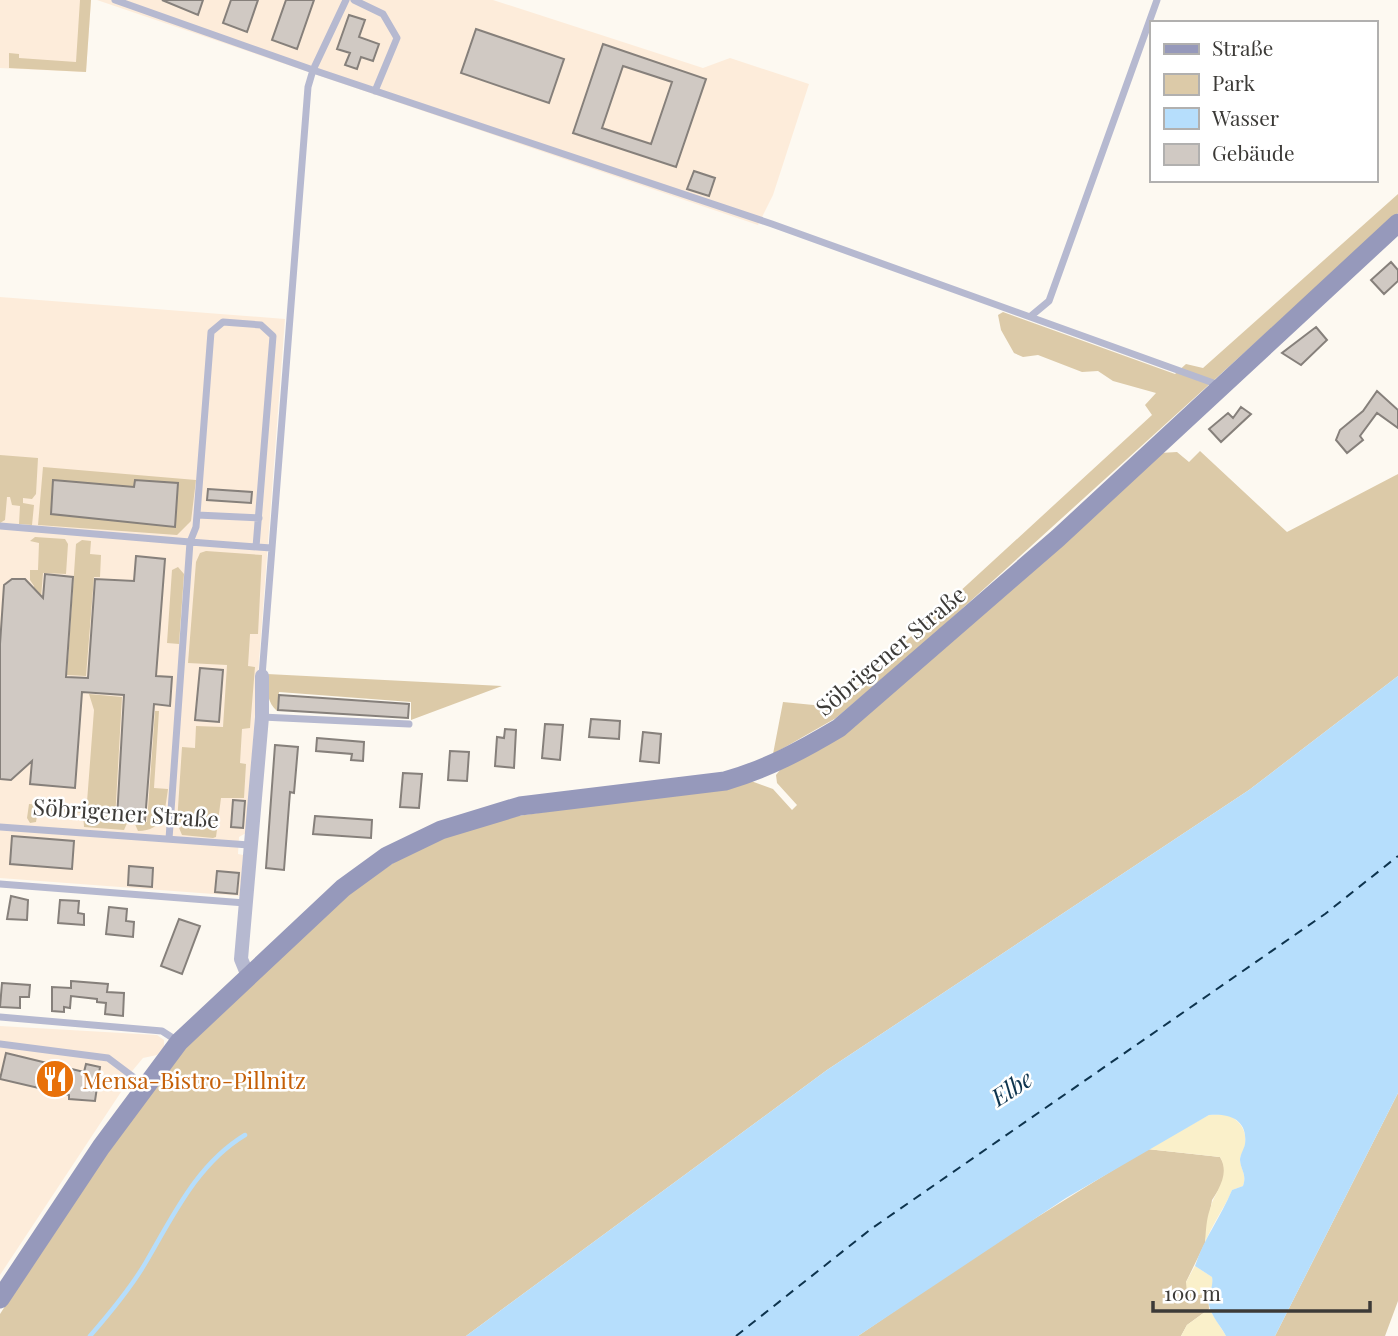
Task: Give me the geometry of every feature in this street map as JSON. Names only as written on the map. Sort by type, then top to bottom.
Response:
[{"type":"street","name":"Söbrigener Straße","points":[[0,1299],[144,1085],[179,1042],[343,888],[387,856],[441,830],[520,806],[725,781],[757,772],[830,734],[1058,538],[1177,429],[1219,385],[1398,223]]},
{"type":"street","name":"Söbrigener Straße","points":[[248,976],[241,959],[262,717],[262,676]]},
{"type":"lane","points":[[115,0],[1031,316],[1219,385]]},
{"type":"lane","points":[[262,676],[307,101],[313,70],[346,0]]},
{"type":"lane","points":[[354,0],[383,14],[397,37],[375,91]]},
{"type":"lane","points":[[1031,316],[1049,301],[1157,0]]},
{"type":"lane","points":[[169,839],[190,542],[197,515],[211,331],[223,322],[261,325],[273,336],[256,547]]},
{"type":"lane","points":[[197,515],[259,518]]},
{"type":"lane","points":[[0,526],[271,548]]},
{"type":"lane","points":[[262,717],[408,724]]},
{"type":"lane","name":"Söbrigener Straße","points":[[0,827],[249,845]]},
{"type":"lane","points":[[0,884],[245,903]]},
{"type":"lane","points":[[0,1017],[162,1031],[179,1042]]},
{"type":"lane","points":[[0,1044],[108,1058],[144,1085]]},
{"type":"shaded area","points":[[0,0],[91,0],[86,72],[0,68]]},
{"type":"shaded area","points":[[97,0],[493,0],[703,68],[730,58],[809,84],[773,195],[758,225]]},
{"type":"shaded area","points":[[0,297],[285,319],[246,833],[239,837],[238,854],[243,855],[240,896],[0,878]]},
{"type":"shaded area","points":[[0,1026],[157,1035],[164,1040],[164,1047],[157,1055],[143,1058],[123,1082],[123,1089],[0,1275]]},
{"type":"green space","points":[[80,0],[91,0],[86,72],[9,68],[9,53],[19,54],[19,58],[76,62]]},
{"type":"green space","points":[[1398,194],[1398,213],[921,646],[836,718],[773,754],[783,702],[834,707],[1152,415],[1145,405],[1156,393],[1113,381],[1098,371],[1082,372],[1038,355],[1023,357],[1014,353],[1001,330],[998,315],[1003,312],[1175,374],[1186,364],[1203,368]]},
{"type":"green space","points":[[1200,451],[1287,532],[1398,474],[1398,676],[1249,790],[827,1070],[466,1336],[0,1336],[0,1314],[106,1150],[183,1045],[346,895],[417,847],[491,820],[751,781],[773,789],[792,810],[797,805],[777,783],[776,775],[780,770],[1160,453],[1177,452],[1189,462]]},
{"type":"green space","points":[[0,455],[38,458],[36,494],[32,499],[23,498],[23,503],[34,505],[32,525],[19,524],[20,506],[12,505],[10,497],[7,497],[5,520],[0,523]]},
{"type":"green space","points":[[43,467],[196,480],[191,521],[177,535],[38,525]]},
{"type":"green space","points":[[35,537],[65,539],[68,544],[66,574],[43,573],[35,672],[28,671],[34,586],[30,580],[30,570],[38,570],[39,543],[30,541]]},
{"type":"green space","points":[[82,540],[91,541],[90,554],[101,555],[100,577],[94,577],[86,676],[67,675],[76,544]]},
{"type":"green space","points":[[206,551],[262,555],[258,634],[250,634],[248,666],[255,667],[250,728],[242,729],[240,763],[246,764],[244,798],[221,798],[216,837],[213,838],[182,835],[177,823],[182,747],[195,748],[196,726],[223,727],[227,665],[188,663],[196,562],[200,553]]},
{"type":"green space","points":[[178,567],[184,574],[179,644],[167,643],[172,570]]},
{"type":"green space","points":[[267,674],[502,686],[411,720],[411,702],[279,692],[277,711],[269,699]]},
{"type":"green space","points":[[89,694],[122,697],[115,820],[128,821],[124,830],[84,827],[83,813],[38,810],[36,822],[30,823],[27,818],[29,804],[78,808],[87,802],[94,710]]},
{"type":"green space","points":[[155,711],[159,711],[154,788],[168,789],[167,797],[162,818],[158,823],[147,830],[138,831],[134,822],[147,822]]},
{"type":"green space","points":[[1398,1093],[1398,1301],[1385,1336],[1275,1336]]},
{"type":"green space","points":[[1147,1149],[1220,1157],[1225,1166],[1223,1183],[1212,1200],[1205,1243],[1186,1282],[1196,1295],[1208,1294],[1209,1309],[1187,1325],[1181,1336],[858,1336],[984,1250]]},
{"type":"sand","points":[[1225,1114],[1235,1119],[1244,1132],[1245,1143],[1240,1159],[1244,1182],[1243,1186],[1232,1190],[1205,1243],[1212,1202],[1223,1177],[1220,1157],[1147,1149],[1209,1115]]},
{"type":"sand","points":[[1195,1266],[1212,1277],[1213,1284],[1208,1294],[1187,1294],[1186,1282]]},
{"type":"sand","points":[[1209,1309],[1226,1336],[1181,1336],[1187,1325]]},
{"type":"water","name":"Elbe","points":[[1398,676],[1398,1093],[1275,1336],[1226,1336],[1209,1305],[1212,1277],[1195,1266],[1232,1190],[1243,1186],[1244,1182],[1240,1160],[1245,1135],[1240,1123],[1223,1115],[1209,1115],[1066,1198],[858,1336],[466,1336],[827,1070],[1249,790]]},
{"type":"building","points":[[162,0],[203,0],[198,15]]},
{"type":"building","points":[[231,0],[258,0],[247,32],[223,23]]},
{"type":"building","points":[[286,0],[314,0],[297,49],[272,40]]},
{"type":"building","points":[[349,15],[365,20],[359,37],[379,44],[373,61],[361,57],[357,69],[345,65],[350,53],[337,49]]},
{"type":"building","points":[[476,29],[564,59],[549,103],[461,73]]},
{"type":"building","points":[[603,44],[706,79],[676,167],[573,133]],"holes":[[[623,66],[672,82],[651,144],[602,128]]]},
{"type":"building","points":[[694,171],[715,178],[709,196],[687,189]]},
{"type":"building","points":[[1391,262],[1398,270],[1398,281],[1384,294],[1371,280]]},
{"type":"building","points":[[1316,327],[1327,340],[1301,365],[1282,353]]},
{"type":"building","points":[[1377,391],[1398,410],[1398,428],[1377,413],[1360,436],[1363,440],[1347,453],[1336,440],[1340,430],[1363,411]]},
{"type":"building","points":[[1241,407],[1251,414],[1221,442],[1209,429],[1228,413],[1233,418]]},
{"type":"building","points":[[53,480],[134,487],[135,480],[178,483],[175,527],[51,514]]},
{"type":"building","points":[[208,489],[252,492],[251,503],[207,500]]},
{"type":"building","points":[[136,556],[165,559],[156,676],[172,677],[170,706],[154,704],[145,821],[117,819],[124,695],[82,692],[75,788],[30,784],[32,761],[11,780],[0,779],[0,644],[4,585],[12,579],[25,579],[43,598],[45,574],[73,577],[66,677],[88,678],[95,579],[134,581]]},
{"type":"building","points":[[200,668],[223,670],[219,722],[195,720]]},
{"type":"building","points":[[279,695],[409,704],[408,718],[278,710]]},
{"type":"building","points":[[591,719],[620,721],[619,739],[589,737]]},
{"type":"building","points":[[545,724],[563,725],[560,760],[542,758]]},
{"type":"building","points":[[505,729],[516,730],[514,768],[495,766],[497,737],[504,738]]},
{"type":"building","points":[[643,732],[661,734],[659,763],[640,761]]},
{"type":"building","points":[[317,738],[364,742],[363,761],[351,760],[352,754],[316,751]]},
{"type":"building","points":[[275,745],[298,747],[294,793],[290,792],[284,870],[266,868]]},
{"type":"building","points":[[450,751],[469,752],[467,781],[448,780]]},
{"type":"building","points":[[403,773],[422,774],[419,808],[400,807]]},
{"type":"building","points":[[233,800],[245,801],[243,828],[231,827]]},
{"type":"building","points":[[315,816],[372,820],[371,838],[313,834]]},
{"type":"building","points":[[12,836],[74,841],[72,869],[10,864]]},
{"type":"building","points":[[129,866],[153,868],[152,887],[128,885]]},
{"type":"building","points":[[217,871],[239,873],[237,894],[215,892]]},
{"type":"building","points":[[11,896],[28,900],[27,920],[7,919]]},
{"type":"building","points":[[60,900],[79,901],[78,913],[84,914],[84,925],[58,923]]},
{"type":"building","points":[[109,907],[127,909],[126,921],[134,922],[133,937],[106,934]]},
{"type":"building","points":[[179,919],[200,926],[182,974],[161,966]]},
{"type":"building","points":[[71,981],[108,984],[107,992],[124,993],[123,1016],[105,1014],[106,1003],[97,1002],[97,999],[71,996],[70,1008],[64,1007],[64,1012],[52,1011],[52,987],[71,988]]},
{"type":"building","points":[[2,983],[30,985],[29,997],[20,997],[20,1008],[0,1007]]},
{"type":"building","points":[[6,1053],[84,1072],[86,1064],[100,1067],[95,1101],[69,1099],[69,1095],[0,1079]]},
{"type":"waterway","points":[[90,1336],[134,1281],[200,1176],[228,1147],[245,1135]]},
{"type":"ferry route","points":[[736,1336],[871,1229],[1325,914],[1398,856]]},
{"type":"place","name":"Mensa-Bistro-Pillnitz","points":[[55,1079]]}]
